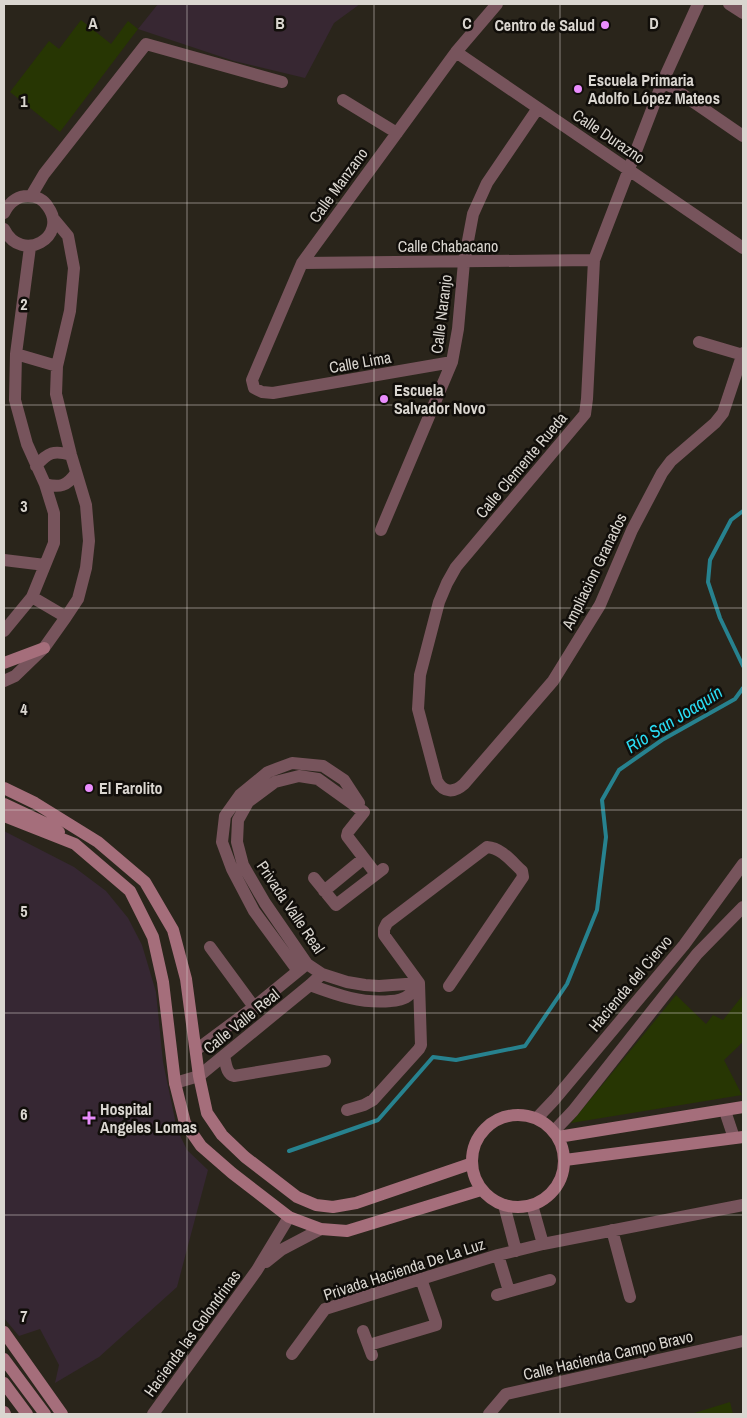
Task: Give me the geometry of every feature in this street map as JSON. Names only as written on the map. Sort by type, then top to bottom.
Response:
[{"type":"main road","points":[[6,662],[44,648]]},
{"type":"main road","points":[[4,788],[35,803],[98,842],[145,882],[173,930],[186,979],[199,1076],[208,1113],[222,1135],[245,1157],[298,1197],[316,1205],[333,1207],[356,1203],[470,1164]]},
{"type":"main road","points":[[4,804],[52,826],[130,891],[153,937],[163,982],[175,1083],[185,1123],[201,1146],[232,1174],[289,1217],[321,1229],[347,1231],[482,1190]]},
{"type":"main road","points":[[4,816],[75,844]]},
{"type":"main road","points":[[556,1134],[743,1107]]},
{"type":"main road","points":[[519,1115],[536,1118],[556,1134],[563,1148],[565,1160],[563,1175],[556,1188],[546,1199],[518,1208],[504,1206],[482,1190],[470,1164],[474,1144],[492,1122],[505,1116],[519,1115]]},
{"type":"main road","points":[[565,1160],[739,1138]]},
{"type":"main road","points":[[4,1332],[62,1414]]},
{"type":"main road","points":[[4,1360],[45,1414]]},
{"type":"main road","points":[[4,1383],[27,1414]]},
{"type":"street","name":"Calle Manzano","points":[[273,393],[262,392],[254,388],[252,380],[302,262],[456,52],[497,4]]},
{"type":"street","name":"Calle Clemente Rueda","points":[[452,791],[440,786],[437,781],[418,709],[420,675],[439,602],[446,583],[456,567],[585,414],[594,260],[663,81],[698,4]]},
{"type":"street","points":[[729,4],[743,13]]},
{"type":"street","points":[[31,196],[44,174],[146,44],[282,82]]},
{"type":"street","name":"Calle Durazno","points":[[456,52],[743,248]]},
{"type":"street","points":[[663,81],[743,136]]},
{"type":"street","points":[[342,100],[397,133]]},
{"type":"street","name":"Calle Naranjo","points":[[381,530],[452,362],[458,329],[464,262],[473,214],[487,183],[538,108]]},
{"type":"street","points":[[4,213],[8,205],[22,196],[39,198],[46,203],[53,218],[68,236],[74,268],[70,311],[57,366],[56,394],[86,505],[89,541],[86,568],[78,598],[66,618],[44,648],[15,676],[4,682]]},
{"type":"street","points":[[4,229],[8,237],[14,242],[21,246],[30,246],[45,240],[50,234],[53,218]]},
{"type":"street","points":[[4,631],[32,597],[54,543],[54,513],[45,484],[27,444],[15,400],[16,354],[30,246]]},
{"type":"street","name":"Calle Chabacano","points":[[302,262],[594,260]]},
{"type":"street","points":[[699,342],[743,354]]},
{"type":"street","points":[[16,354],[57,366]]},
{"type":"street","name":"Ampliacion Granados","points":[[452,791],[464,784],[554,681],[600,605],[632,530],[662,473],[671,461],[715,423],[723,413],[743,354]]},
{"type":"street","name":"Calle Lima","points":[[273,393],[452,362]]},
{"type":"street","points":[[36,466],[44,456],[57,451],[71,455]]},
{"type":"street","points":[[45,484],[56,487],[70,483],[76,473]]},
{"type":"street","points":[[4,560],[45,565]]},
{"type":"street","points":[[32,597],[66,618]]},
{"type":"street","name":"Privada Valle Real","points":[[363,859],[347,836],[364,812],[318,779],[299,776],[274,782],[248,802],[238,820],[237,842],[243,865],[302,967],[347,982],[372,986],[419,983]]},
{"type":"street","points":[[347,1110],[373,1100],[419,1049],[422,1041],[419,983],[384,935],[387,923],[487,848],[493,848],[498,850],[522,871],[523,877],[449,986]]},
{"type":"street","points":[[314,878],[324,891],[334,904],[339,904],[379,872],[363,859],[324,891]]},
{"type":"street","name":"Hacienda del Ciervo","points":[[536,1118],[555,1099],[684,945],[743,866]]},
{"type":"street","name":"Hacienda del Ciervo","points":[[556,1134],[696,954],[743,907]]},
{"type":"street","points":[[210,947],[254,1007]]},
{"type":"street","name":"Calle Valle Real","points":[[196,1050],[254,1007],[302,967]]},
{"type":"street","name":"Calle Valle Real","points":[[175,1083],[199,1076],[322,974]]},
{"type":"street","points":[[310,985],[345,997],[378,1002],[396,1001],[408,997],[419,983]]},
{"type":"street","points":[[224,1056],[228,1072],[234,1076],[325,1061]]},
{"type":"street","points":[[725,1111],[739,1138]]},
{"type":"street","points":[[532,1205],[543,1244]]},
{"type":"street","name":"Privada Hacienda De La Luz","points":[[292,1354],[325,1309],[498,1255],[543,1244],[743,1205]]},
{"type":"street","points":[[504,1206],[516,1251]]},
{"type":"street","name":"Hacienda las Golondrinas","points":[[153,1414],[257,1270],[289,1217]]},
{"type":"street","name":"Hacienda las Golondrinas","points":[[257,1270],[281,1250],[321,1229]]},
{"type":"street","points":[[612,1230],[630,1296]]},
{"type":"street","points":[[498,1255],[503,1293],[550,1280]]},
{"type":"street","points":[[363,1331],[370,1350],[436,1325],[421,1280]]},
{"type":"street","name":"Calle Hacienda Campo Bravo","points":[[489,1414],[506,1394],[743,1341]]},
{"type":"shaded area","points":[[158,4],[360,4],[334,23],[305,78],[234,61],[138,29]]},
{"type":"shaded area","name":"Hospital Angeles Lomas","points":[[4,831],[74,867],[106,891],[128,918],[142,945],[156,992],[163,1062],[177,1129],[187,1150],[208,1170],[177,1287],[99,1357],[55,1383],[59,1365],[40,1329],[19,1336],[4,1318]]},
{"type":"green space","points":[[81,20],[111,44],[128,21],[138,29],[60,132],[10,92],[49,41],[59,49]]},
{"type":"green space","points":[[676,995],[706,1024],[713,1015],[723,1020],[743,995],[743,1042],[724,1060],[742,1095],[571,1123]]},
{"type":"green space","points":[[730,1402],[733,1414],[691,1414]]},
{"type":"waterway","name":"Río San Joaquín","points":[[743,511],[731,520],[710,560],[708,582],[720,618],[743,666]]},
{"type":"waterway","name":"Río San Joaquín","points":[[289,1151],[378,1120],[433,1057],[456,1060],[525,1046],[567,984],[597,910],[606,837],[602,800],[619,770],[662,740],[735,699],[743,688]]},
{"type":"place","name":"Centro de Salud","points":[[605,25]]},
{"type":"place","name":"Escuela Primaria Adolfo López Mateos","points":[[578,89]]},
{"type":"place","name":"Escuela Salvador Novo","points":[[384,399]]},
{"type":"place","name":"El Farolito","points":[[89,788]]},
{"type":"place","name":"Hospital Angeles Lomas","points":[[89,1118]]}]
